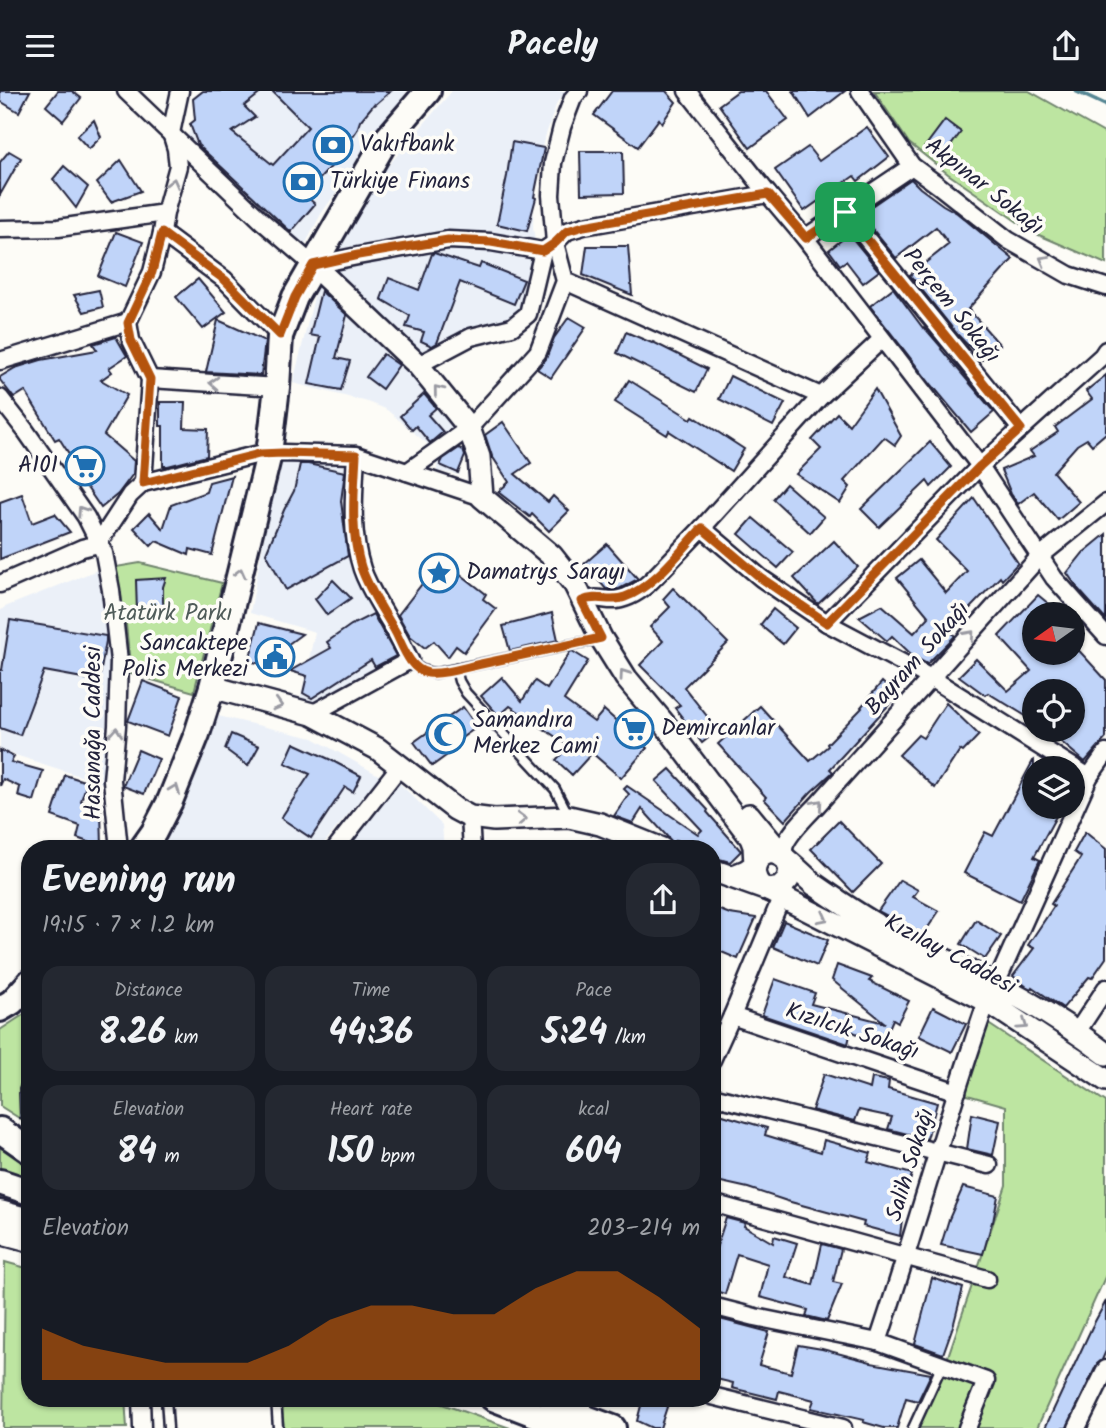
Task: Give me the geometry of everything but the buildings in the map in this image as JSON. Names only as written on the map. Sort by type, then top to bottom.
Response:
[{"type":"main road","points":[[148,840],[170,801],[197,734],[212,687],[269,454],[280,335],[295,297],[385,141],[428,91]]},
{"type":"main road","points":[[313,265],[418,365],[468,428],[479,457],[482,497],[552,557],[575,586],[625,678],[667,727],[751,838],[754,846],[754,877],[762,887]]},
{"type":"main road","points":[[212,687],[312,714],[378,749],[455,809],[470,817],[494,820],[569,817],[600,824],[636,840]]},
{"type":"main road","points":[[667,727],[715,776],[783,888]]},
{"type":"main road","points":[[722,874],[746,871],[767,853],[778,854],[783,888]]},
{"type":"main road","name":"Kızılay Caddesi","points":[[722,874],[762,887],[815,885],[991,993],[1106,1080]]},
{"type":"main road","name":"Kızılay Caddesi","points":[[783,888],[991,993],[1077,1032],[1106,1054]]},
{"type":"main road","points":[[4,1001],[21,989]]},
{"type":"main road","points":[[0,1130],[21,1145]]},
{"type":"main road","points":[[0,1182],[21,1189]]},
{"type":"main road","points":[[0,1213],[21,1219]]},
{"type":"main road","points":[[0,1231],[21,1237]]},
{"type":"main road","points":[[0,1245],[21,1250]]},
{"type":"main road","points":[[541,1407],[578,1414]]},
{"type":"main road","points":[[560,1407],[612,1428]]},
{"type":"street","points":[[126,91],[263,222],[313,265],[448,240],[549,247],[567,231],[584,226],[768,194]]},
{"type":"street","points":[[143,483],[150,379],[131,340],[128,323],[152,272],[178,166],[171,133],[180,91]]},
{"type":"street","points":[[418,365],[471,337],[512,327],[528,314],[549,247],[554,163],[562,127],[573,98],[579,91]]},
{"type":"street","points":[[687,91],[806,238],[980,466],[1054,578],[1106,636]]},
{"type":"street","name":"Akpınar Sokağı","points":[[860,91],[912,166],[1008,240],[1069,275],[1106,287]]},
{"type":"street","points":[[806,238],[912,166]]},
{"type":"street","name":"Perçem Sokağı","points":[[845,212],[1021,429]]},
{"type":"street","points":[[0,229],[58,228],[165,213]]},
{"type":"street","points":[[162,233],[225,280],[280,335]]},
{"type":"street","points":[[549,247],[565,281],[821,396]]},
{"type":"street","points":[[407,472],[468,428],[538,352],[565,281]]},
{"type":"street","points":[[0,361],[128,323]]},
{"type":"street","points":[[582,601],[596,597],[615,600],[624,598],[645,587],[821,396],[882,339]]},
{"type":"street","points":[[827,623],[980,466],[1106,350]]},
{"type":"street","points":[[150,379],[277,387]]},
{"type":"street","name":"Hasanağa Caddesi","points":[[0,398],[86,517],[104,554],[119,660],[112,780],[118,840]]},
{"type":"street","points":[[0,584],[82,548],[98,544],[130,495],[143,483],[246,457],[283,453],[356,455],[482,497]]},
{"type":"street","points":[[312,714],[410,660],[361,566],[356,545],[353,499],[356,455]]},
{"type":"street","name":"Bayram Sokağı","points":[[721,1041],[783,888],[783,851],[788,838],[1039,557],[1106,503]]},
{"type":"street","points":[[702,528],[761,578],[827,623],[931,678],[1089,776]]},
{"type":"street","name":"Salih Sokağı","points":[[878,1342],[991,993],[1089,776],[1106,753]]},
{"type":"street","points":[[342,840],[400,766]]},
{"type":"street","points":[[470,817],[471,840]]},
{"type":"street","points":[[1077,1032],[1106,988]]},
{"type":"street","name":"Kızılcık Sokağı","points":[[732,1017],[957,1092]]},
{"type":"street","points":[[721,1098],[989,1165]]},
{"type":"street","points":[[721,1205],[987,1279]]},
{"type":"street","points":[[721,1308],[878,1342],[986,1381],[967,1428]]},
{"type":"street","points":[[1077,1428],[1106,1369]]},
{"type":"street","points":[[721,1399],[843,1428]]},
{"type":"street","points":[[141,1407],[142,1428]]},
{"type":"lane","points":[[410,660],[418,669],[429,673],[601,638]]},
{"type":"lane","points":[[456,669],[466,693],[555,789],[569,817]]},
{"type":"lane","points":[[913,1428],[942,1365]]},
{"type":"lane","points":[[167,1407],[168,1428]]},
{"type":"lane","points":[[277,1407],[278,1428]]},
{"type":"shaded area","points":[[210,91],[407,91],[321,214],[305,245],[187,138],[202,97]]},
{"type":"shaded area","points":[[452,91],[567,91],[557,102],[535,167],[533,228],[540,272],[513,335],[457,342],[409,367],[451,424],[460,475],[437,471],[437,452],[387,410],[368,402],[293,383],[316,289],[364,194]]},
{"type":"shaded area","points":[[281,449],[354,450],[349,515],[402,656],[311,705],[300,700],[315,632],[250,613]]},
{"type":"shaded area","points":[[100,569],[113,669],[105,784],[0,750],[0,611]]},
{"type":"shaded area","points":[[218,716],[313,738],[380,776],[327,840],[157,840]]},
{"type":"shaded area","points":[[398,782],[442,825],[443,840],[351,840]]},
{"type":"green space","points":[[874,91],[1029,91],[1106,134],[1106,264],[1032,232],[948,174],[909,143]]},
{"type":"green space","name":"Atatürk Parkı","points":[[140,563],[222,583],[194,692],[131,674],[116,567]]},
{"type":"green space","points":[[21,1016],[21,1119],[0,1106],[0,1030]]},
{"type":"green space","points":[[987,1023],[1106,1102],[1106,1275],[1037,1428],[910,1428],[943,1371],[1006,1185],[1006,1106],[964,1094]]},
{"type":"green space","points":[[0,1138],[21,1151],[21,1176],[0,1169]]},
{"type":"green space","points":[[5,1262],[21,1266],[21,1407],[126,1407],[127,1428],[3,1428]]},
{"type":"green space","points":[[282,1407],[450,1407],[510,1428],[284,1428]]},
{"type":"waterway","points":[[1076,91],[1106,105]]},
{"type":"place","name":"Vakıfbank","points":[[333,145]]},
{"type":"place","name":"Türkiye Finans","points":[[303,182]]},
{"type":"place","name":"A101","points":[[85,466]]},
{"type":"place","name":"Damatrys Sarayı","points":[[439,573]]},
{"type":"place","name":"Sancaktepe Polis Merkezi","points":[[275,657]]},
{"type":"place","name":"Demircanlar","points":[[634,729]]},
{"type":"place","name":"Samandıra Merkez Cami","points":[[446,734]]},
{"type":"route","points":[[768,194],[806,238],[845,212],[1021,429],[980,466],[827,623],[761,578],[702,528],[645,587],[615,600],[596,597],[582,601],[601,638],[436,673],[423,672],[410,660],[361,566],[356,545],[353,499],[356,455],[259,454],[143,483],[150,379],[131,340],[128,323],[152,272],[162,233],[225,280],[280,335],[295,297],[313,265],[358,255],[448,240],[491,242],[543,251],[567,231],[584,226],[768,194]]}]
